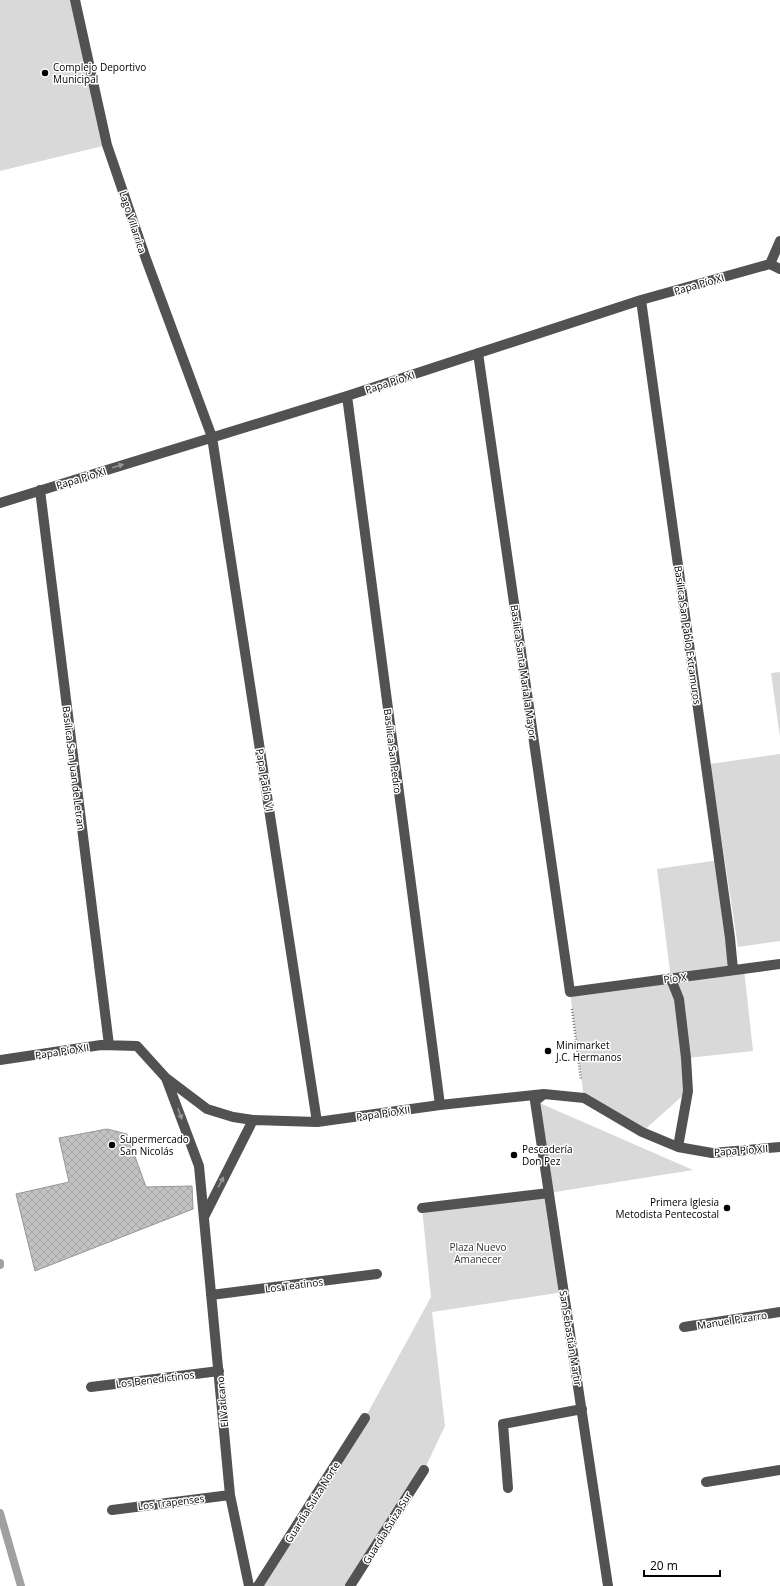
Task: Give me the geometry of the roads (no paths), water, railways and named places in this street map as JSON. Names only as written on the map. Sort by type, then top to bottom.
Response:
[{"type":"street","name":"Lago Villarrica","points":[[74,0],[107,145],[146,259],[212,437]]},
{"type":"street","points":[[780,241],[770,264],[780,269]]},
{"type":"street","name":"Papa Pío XI","points":[[0,503],[347,396],[641,300],[770,264]]},
{"type":"street","name":"Basílica San Pablo Extramuros","points":[[641,300],[733,970]]},
{"type":"street","name":"Basílica Santa María la Mayor","points":[[478,353],[570,992]]},
{"type":"street","name":"Basílica San Pedro","points":[[347,396],[440,1105]]},
{"type":"street","name":"Papa Pablo VI","points":[[212,437],[317,1122]]},
{"type":"street","name":"Basílica San Juan de Letran","points":[[40,490],[109,1045]]},
{"type":"street","name":"Pío X","points":[[570,992],[780,964]]},
{"type":"street","points":[[671,979],[679,999],[686,1058],[688,1091],[678,1148]]},
{"type":"street","name":"Papa Pío XII","points":[[0,1060],[109,1045],[137,1046],[166,1078],[207,1109],[233,1117],[253,1120],[317,1122],[440,1105],[544,1094],[584,1098],[642,1132],[678,1148],[712,1152],[780,1147]]},
{"type":"street","name":"El Vaticano","points":[[166,1078],[199,1166],[230,1495],[249,1586]]},
{"type":"street","name":"San Sebastián Martir","points":[[544,1094],[535,1101],[608,1586]]},
{"type":"street","points":[[204,1217],[253,1120]]},
{"type":"street","points":[[422,1208],[549,1193]]},
{"type":"street","name":"Los Teatinos","points":[[211,1295],[377,1274]]},
{"type":"street","name":"Manuel Pizarro","points":[[684,1327],[780,1312]]},
{"type":"street","name":"Los Benedictinos","points":[[92,1387],[219,1371]]},
{"type":"street","points":[[508,1488],[503,1424],[582,1409]]},
{"type":"street","name":"Guardia Suiza Norte","points":[[258,1586],[365,1418]]},
{"type":"street","name":"Guardia Suiza Sur","points":[[350,1586],[424,1470]]},
{"type":"street","points":[[706,1482],[780,1470]]},
{"type":"street","name":"Los Trapenses","points":[[112,1510],[230,1495]]},
{"type":"waterway","points":[[0,1513],[21,1586]]},
{"type":"place","name":"Complejo Deportivo Municipal","points":[[45,73]]},
{"type":"place","name":"Minimarket J.C. Hermanos","points":[[548,1051]]},
{"type":"place","name":"Supermercado San Nicolás","points":[[112,1145]]},
{"type":"place","name":"Pescadería Don Pez","points":[[514,1155]]},
{"type":"place","name":"Primera Iglesia Metodista Pentecostal","points":[[727,1208]]},
{"type":"park label","name":"Plaza Nuevo Amanecer","points":[[478,1252]]}]
